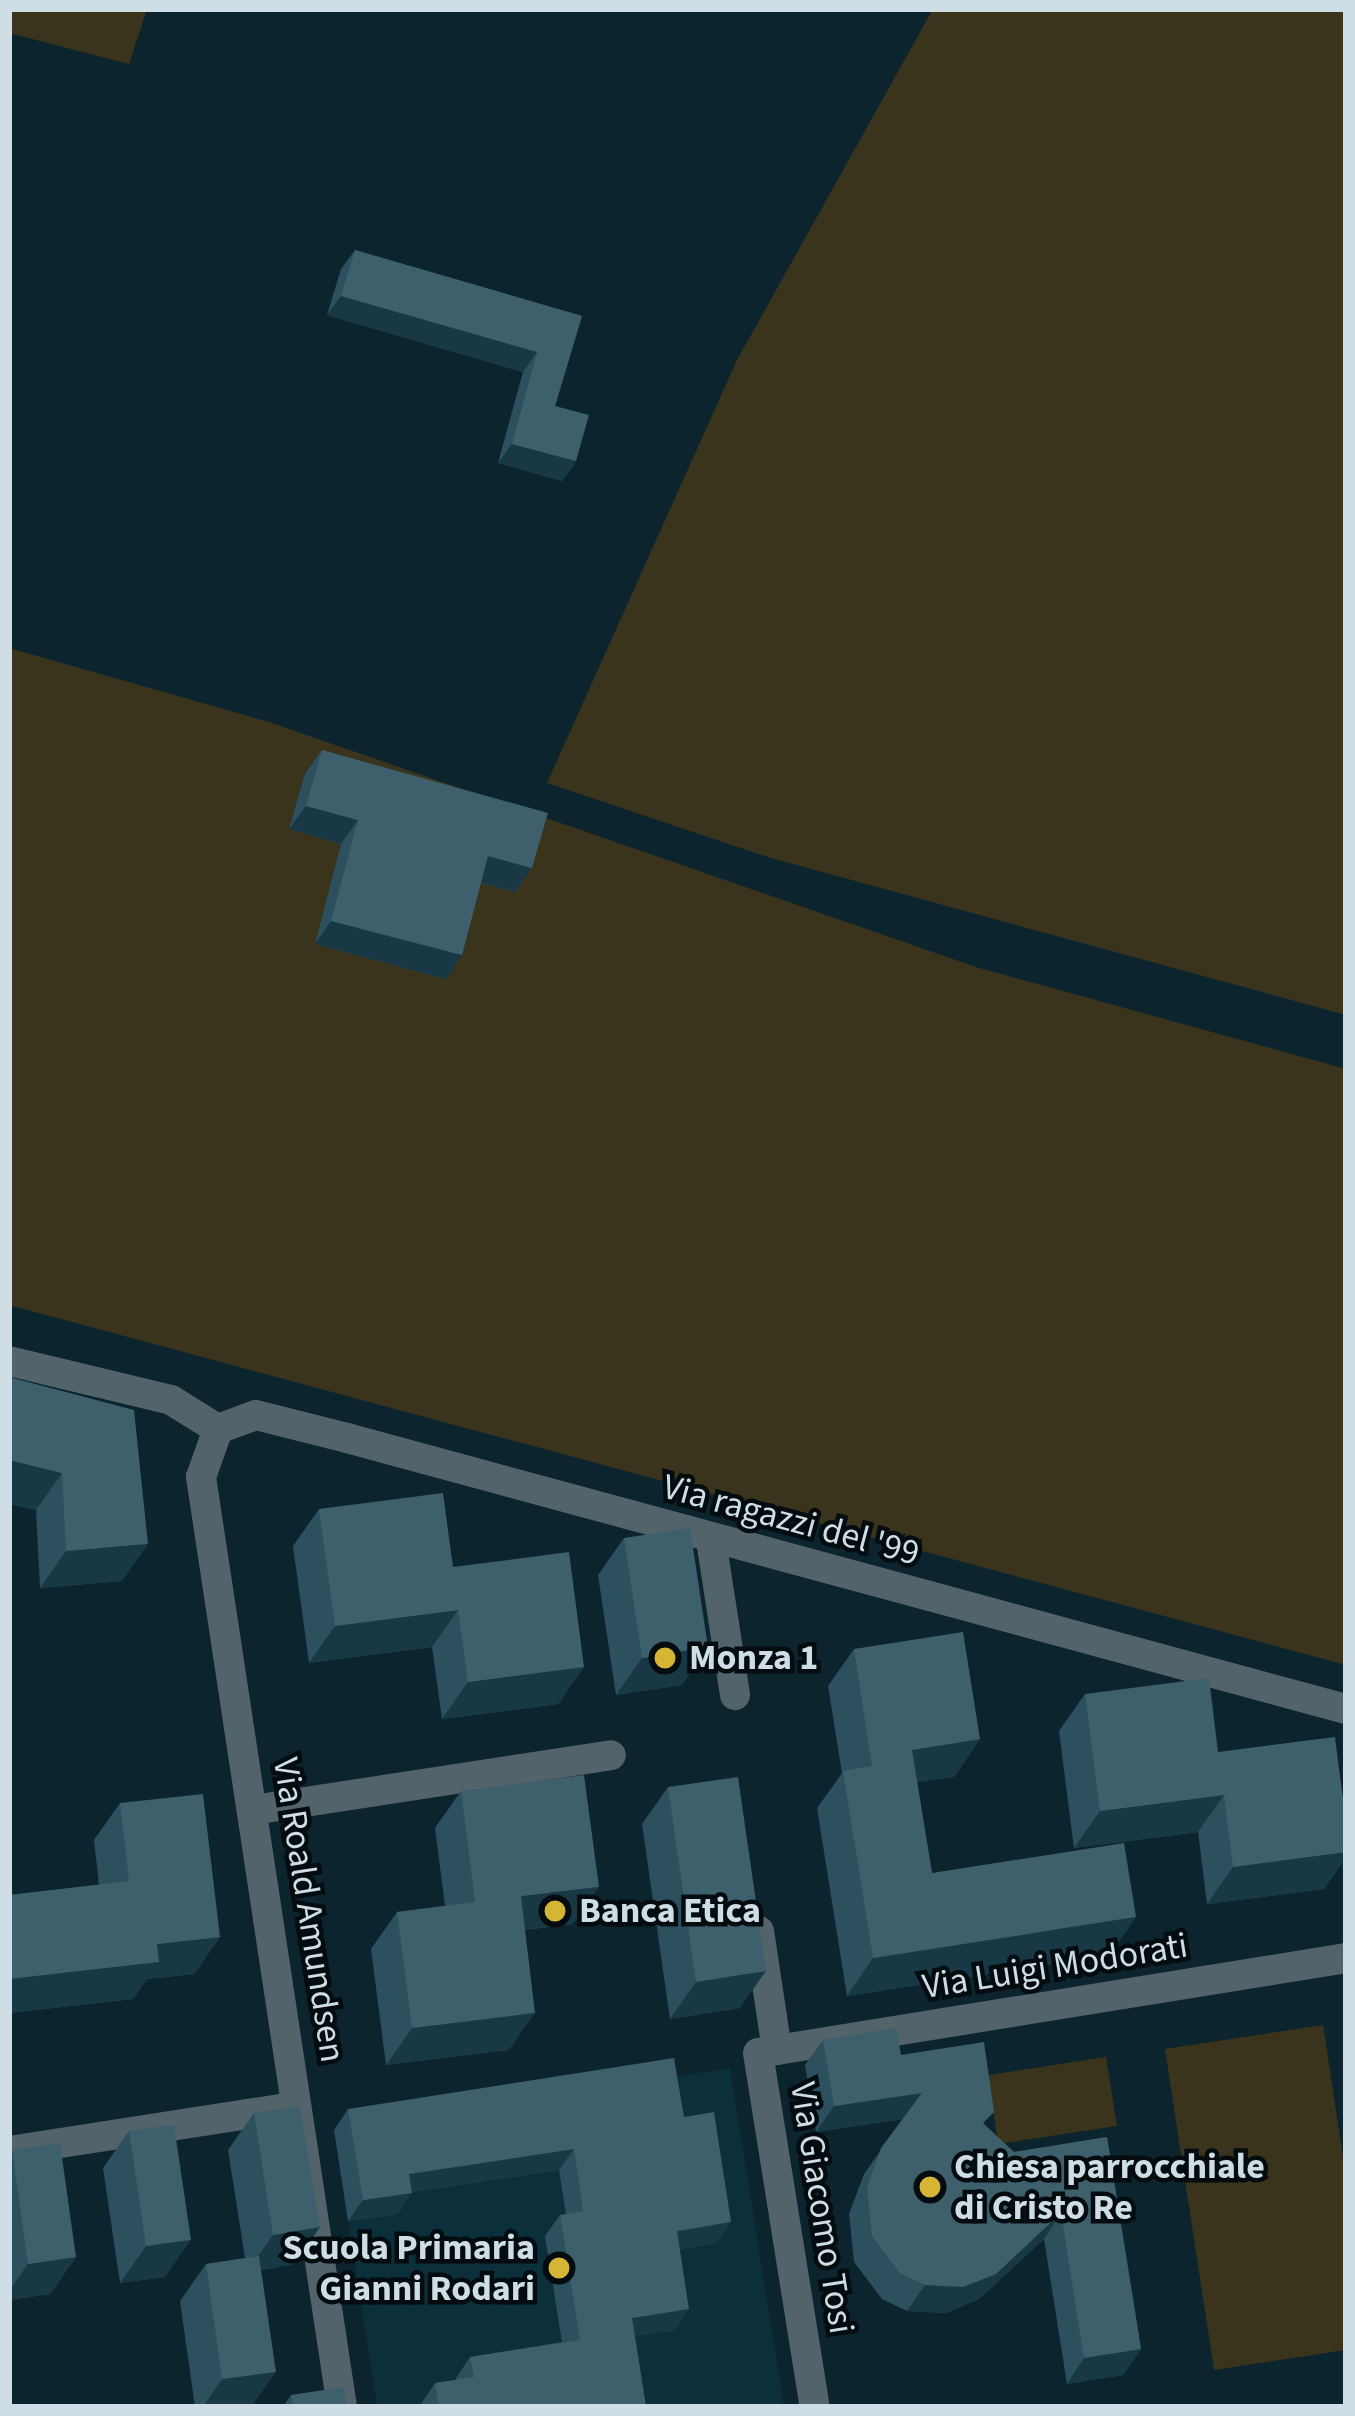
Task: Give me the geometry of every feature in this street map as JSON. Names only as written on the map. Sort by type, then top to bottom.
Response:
[{"type":"street","points":[[9,1361],[171,1400],[218,1429]]},
{"type":"street","name":"Via ragazzi del '99","points":[[218,1429],[256,1415],[1346,1709]]},
{"type":"street","name":"Via Roald Amundsen","points":[[218,1429],[201,1477],[342,2407]]},
{"type":"street","points":[[711,1540],[735,1695]]},
{"type":"street","points":[[253,1810],[611,1755]]},
{"type":"street","name":"Via Giacomo Tosi","points":[[753,1892],[777,2050],[758,2053],[815,2407]]},
{"type":"street","name":"Via Luigi Modorati","points":[[777,2050],[1346,1958]]},
{"type":"street","points":[[9,2151],[299,2106]]},
{"type":"shaded area","points":[[9,9],[147,9],[129,64],[9,33]]},
{"type":"shaded area","points":[[933,9],[1346,9],[1346,1015],[771,858],[547,783],[737,360]]},
{"type":"shaded area","points":[[9,648],[269,722],[976,967],[1346,1069],[1346,1665],[9,1305]]},
{"type":"shaded area","points":[[1323,2025],[1346,2177],[1346,2350],[1214,2370],[1165,2049]]},
{"type":"shaded area","points":[[1106,2057],[1117,2126],[998,2144],[988,2075]]},
{"type":"shaded area","name":"Scuola Primaria Gianni Rodari","points":[[730,2068],[784,2407],[377,2407],[334,2130]]},
{"type":"building","points":[[355,250],[582,316],[555,406],[589,415],[576,461],[512,444],[537,352],[341,296]]},
{"type":"building","points":[[322,750],[548,813],[532,868],[488,856],[462,955],[331,921],[358,820],[306,806]]},
{"type":"building","points":[[9,1377],[134,1410],[148,1544],[66,1551],[62,1473],[9,1460]]},
{"type":"building","points":[[443,1493],[453,1567],[569,1552],[584,1667],[468,1682],[458,1610],[335,1626],[319,1509]]},
{"type":"building","points":[[690,1528],[708,1647],[642,1658],[624,1538]]},
{"type":"building","points":[[963,1632],[980,1739],[912,1750],[932,1873],[1124,1843],[1136,1917],[873,1958],[843,1771],[872,1766],[854,1649]]},
{"type":"building","points":[[1209,1678],[1218,1752],[1335,1737],[1346,1852],[1233,1867],[1224,1795],[1100,1811],[1085,1694]]},
{"type":"building","points":[[584,1775],[599,1887],[521,1896],[535,2013],[412,2028],[397,1912],[475,1902],[461,1791]]},
{"type":"building","points":[[738,1777],[766,1971],[696,1982],[668,1787]]},
{"type":"building","points":[[203,1794],[220,1937],[157,1944],[159,1962],[9,1979],[9,1895],[129,1881],[120,1803]]},
{"type":"building","points":[[896,2028],[901,2055],[984,2042],[994,2112],[983,2123],[1014,2152],[1107,2137],[1141,2349],[1084,2358],[1061,2213],[996,2274],[963,2287],[925,2285],[900,2273],[872,2236],[867,2188],[881,2148],[922,2093],[834,2106],[823,2040]]},
{"type":"building","points":[[674,2058],[684,2117],[714,2112],[731,2222],[677,2231],[689,2309],[632,2318],[646,2407],[427,2407],[439,2405],[435,2383],[474,2377],[470,2357],[580,2340],[560,2215],[583,2211],[574,2149],[409,2174],[412,2193],[363,2200],[348,2109]]},
{"type":"building","points":[[300,2106],[320,2227],[273,2235],[254,2113]]},
{"type":"building","points":[[174,2125],[191,2240],[146,2246],[129,2131]]},
{"type":"building","points":[[60,2143],[76,2257],[28,2264],[12,2150]]},
{"type":"building","points":[[259,2256],[276,2372],[222,2379],[206,2264]]},
{"type":"building","points":[[344,2387],[347,2407],[293,2407],[291,2395]]},
{"type":"place","name":"Monza 1","points":[[665,1658]]},
{"type":"place","name":"Banca Etica","points":[[555,1911]]},
{"type":"place","name":"Chiesa parrocchiale di Cristo Re","points":[[930,2187]]},
{"type":"place","name":"Scuola Primaria Gianni Rodari","points":[[559,2268]]}]
